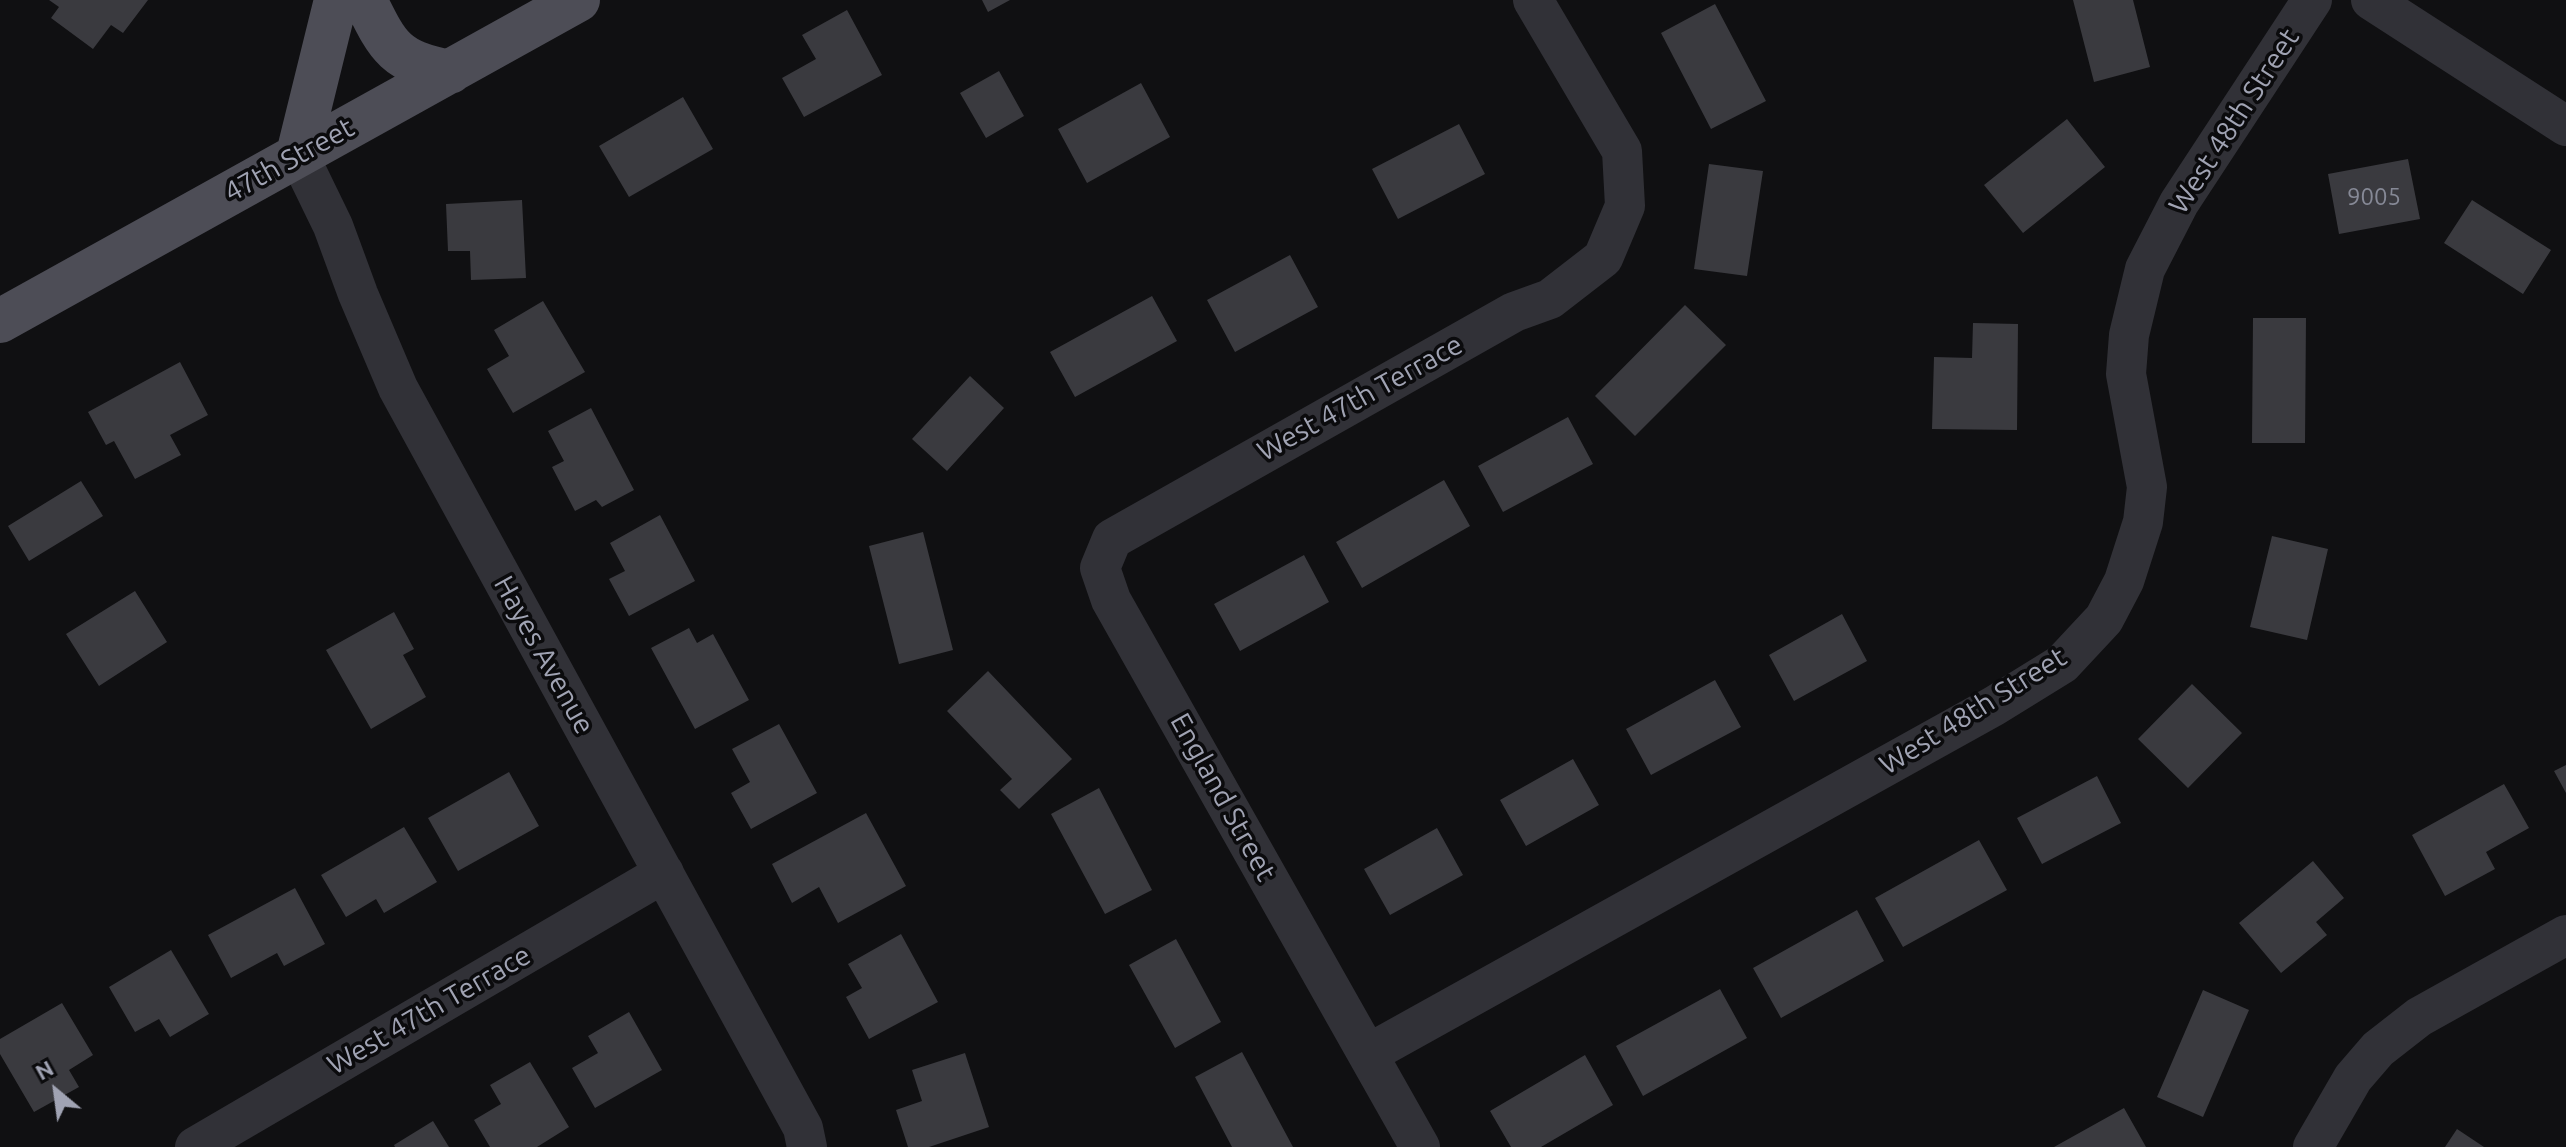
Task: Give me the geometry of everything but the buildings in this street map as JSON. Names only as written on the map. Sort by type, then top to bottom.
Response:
[{"type":"main road","points":[[298,154],[336,0]]},
{"type":"main road","points":[[365,0],[381,32],[403,58],[450,72]]},
{"type":"main road","name":"47th Street","points":[[0,321],[578,0]]},
{"type":"street","name":"West 47th Terrace","points":[[1207,485],[1514,312],[1550,299],[1603,258],[1625,206],[1622,151],[1533,0]]},
{"type":"street","name":"West 48th Street","points":[[1368,1054],[1994,706],[2062,664],[2104,619],[2124,581],[2143,522],[2147,487],[2126,374],[2129,335],[2145,269],[2179,203],[2312,0]]},
{"type":"street","points":[[2371,0],[2566,126]]},
{"type":"street","name":"Hayes Avenue","points":[[298,154],[333,226],[398,388],[803,1128],[807,1147]]},
{"type":"street","name":"England Street","points":[[1207,485],[1112,539],[1100,568],[1111,600],[1420,1147]]},
{"type":"street","name":"West 47th Terrace","points":[[195,1147],[664,873]]},
{"type":"street","points":[[2313,1147],[2353,1078],[2378,1049],[2419,1017],[2566,935]]}]
